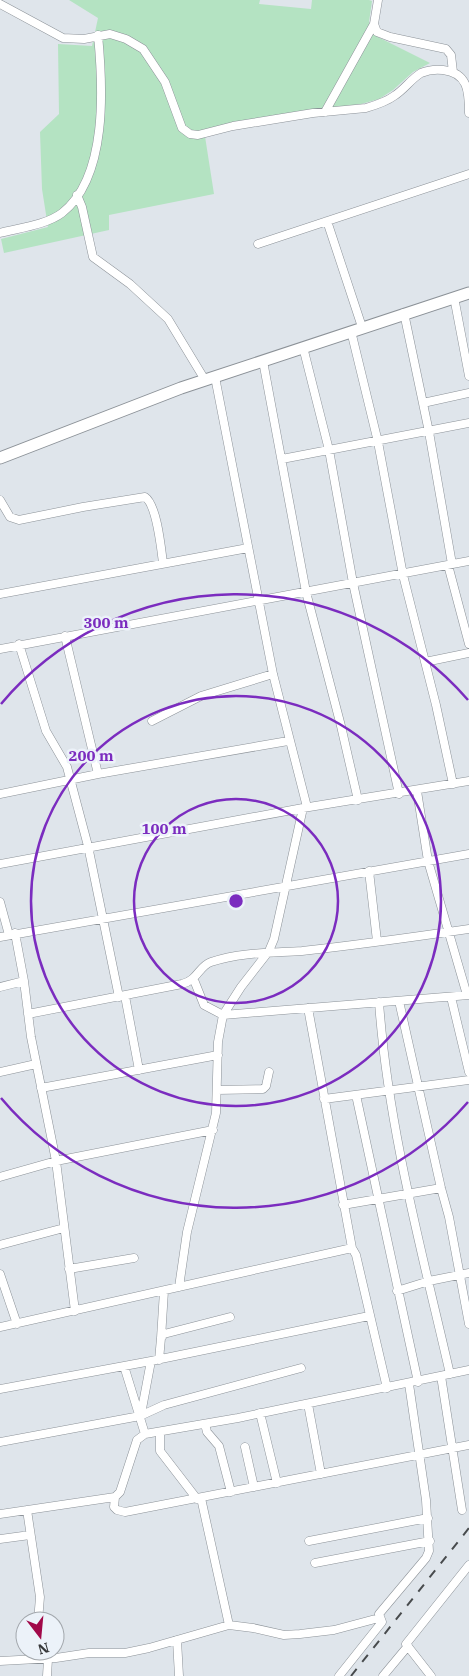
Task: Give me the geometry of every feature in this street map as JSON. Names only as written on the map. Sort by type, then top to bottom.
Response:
[{"type":"street","points":[[378,0],[374,24],[375,30],[381,35],[446,49],[451,55],[453,72]]},
{"type":"street","points":[[0,4],[63,38],[84,40],[104,34],[117,35],[143,49],[162,76],[182,128],[190,134],[198,135],[233,126],[325,112],[366,108],[395,96],[419,74],[436,69],[453,72],[466,78],[469,113]]},
{"type":"street","points":[[325,112],[374,24]]},
{"type":"street","points":[[0,233],[62,213],[76,195],[89,172],[98,141],[102,78],[98,35]]},
{"type":"street","points":[[258,244],[469,174]]},
{"type":"street","points":[[76,195],[82,206],[93,257],[130,284],[168,318],[210,378],[248,548],[273,674],[305,807],[285,885],[279,925],[269,952],[241,987],[223,1015],[219,1029],[217,1090],[213,1130],[187,1232],[180,1287]]},
{"type":"street","points":[[327,221],[362,327]]},
{"type":"street","points":[[0,458],[210,378],[469,292]]},
{"type":"street","points":[[454,297],[469,376]]},
{"type":"street","points":[[404,313],[429,432],[450,565],[467,626],[469,644]]},
{"type":"street","points":[[351,331],[378,442],[403,574],[436,704],[453,784]]},
{"type":"street","points":[[303,347],[329,450],[353,583],[399,794]]},
{"type":"street","points":[[263,361],[306,592],[358,800]]},
{"type":"street","points":[[423,403],[469,392]]},
{"type":"street","points":[[282,459],[469,423]]},
{"type":"street","points":[[0,500],[2,509],[10,517],[19,520],[83,506],[145,497],[150,501],[153,510],[164,563]]},
{"type":"street","points":[[0,594],[248,548]]},
{"type":"street","points":[[0,649],[469,561]]},
{"type":"street","points":[[65,636],[98,774]]},
{"type":"street","points":[[19,644],[46,732],[64,760],[70,779],[88,846],[139,1070]]},
{"type":"street","points":[[425,662],[469,653]]},
{"type":"street","points":[[152,721],[201,696],[273,674]]},
{"type":"street","points":[[0,794],[70,779],[288,741]]},
{"type":"street","points":[[0,864],[88,846],[305,807],[469,782]]},
{"type":"street","points":[[194,980],[204,1005],[223,1015],[468,995],[428,861],[417,791]]},
{"type":"street","points":[[0,937],[103,917],[469,854]]},
{"type":"street","points":[[368,871],[377,940]]},
{"type":"street","points":[[0,902],[12,934],[24,981],[36,1064],[56,1161],[75,1312]]},
{"type":"street","points":[[28,1014],[182,984],[194,980],[210,962],[269,952],[304,950],[469,929]]},
{"type":"street","points":[[0,987],[24,981]]},
{"type":"street","points":[[450,997],[469,1072]]},
{"type":"street","points":[[398,1001],[449,1217],[469,1324]]},
{"type":"street","points":[[379,1002],[388,1091],[429,1282],[445,1375],[452,1448],[462,1510]]},
{"type":"street","points":[[308,1008],[343,1205],[387,1388]]},
{"type":"street","points":[[41,1088],[218,1055]]},
{"type":"street","points":[[0,1072],[36,1064]]},
{"type":"street","points":[[217,1090],[263,1089],[266,1086],[269,1072]]},
{"type":"street","points":[[324,1099],[469,1080]]},
{"type":"street","points":[[356,1095],[397,1292],[418,1382]]},
{"type":"street","points":[[0,1177],[56,1161],[213,1130]]},
{"type":"street","points":[[343,1205],[441,1188]]},
{"type":"street","points":[[0,1245],[64,1228]]},
{"type":"street","points":[[0,1327],[75,1312],[352,1248]]},
{"type":"street","points":[[69,1269],[134,1258]]},
{"type":"street","points":[[397,1292],[429,1282],[469,1273]]},
{"type":"street","points":[[0,1274],[17,1324]]},
{"type":"street","points":[[140,1416],[161,1338],[164,1291]]},
{"type":"street","points":[[0,1389],[155,1361],[369,1316]]},
{"type":"street","points":[[161,1338],[164,1334],[230,1317]]},
{"type":"street","points":[[124,1366],[145,1434]]},
{"type":"street","points":[[0,1442],[140,1416],[164,1405],[301,1368]]},
{"type":"street","points":[[0,1514],[115,1497],[120,1492],[137,1440],[145,1434],[308,1404],[469,1370]]},
{"type":"street","points":[[339,1676],[382,1622],[379,1614],[426,1558],[430,1541],[428,1518],[409,1384]]},
{"type":"street","points":[[308,1404],[321,1474]]},
{"type":"street","points":[[260,1413],[277,1483]]},
{"type":"street","points":[[204,1424],[207,1432],[219,1446],[231,1492]]},
{"type":"street","points":[[160,1432],[160,1451],[199,1498],[229,1626]]},
{"type":"street","points":[[115,1497],[114,1507],[120,1512],[469,1445]]},
{"type":"street","points":[[245,1447],[254,1487]]},
{"type":"street","points":[[27,1510],[40,1597],[39,1611]]},
{"type":"street","points":[[309,1541],[428,1518]]},
{"type":"street","points":[[0,1539],[30,1535]]},
{"type":"street","points":[[315,1563],[430,1541]]},
{"type":"street","points":[[431,1676],[406,1644],[469,1565]]},
{"type":"street","points":[[65,1657],[89,1653],[125,1653],[229,1626],[253,1628],[284,1635],[334,1630],[379,1618]]},
{"type":"street","points":[[177,1640],[179,1676]]},
{"type":"street","points":[[382,1676],[408,1646]]},
{"type":"street","points":[[0,1661],[15,1658]]},
{"type":"street","points":[[47,1676],[48,1661]]},
{"type":"green space","points":[[69,0],[260,0],[259,4],[311,9],[312,0],[369,0],[372,1],[369,22],[378,37],[430,63],[413,72],[393,90],[379,99],[361,104],[258,118],[204,130],[214,194],[109,215],[109,230],[4,253],[1,239],[48,227],[42,189],[40,132],[59,114],[58,44],[92,46],[98,18]]},
{"type":"railway","points":[[351,1676],[469,1528]]}]
